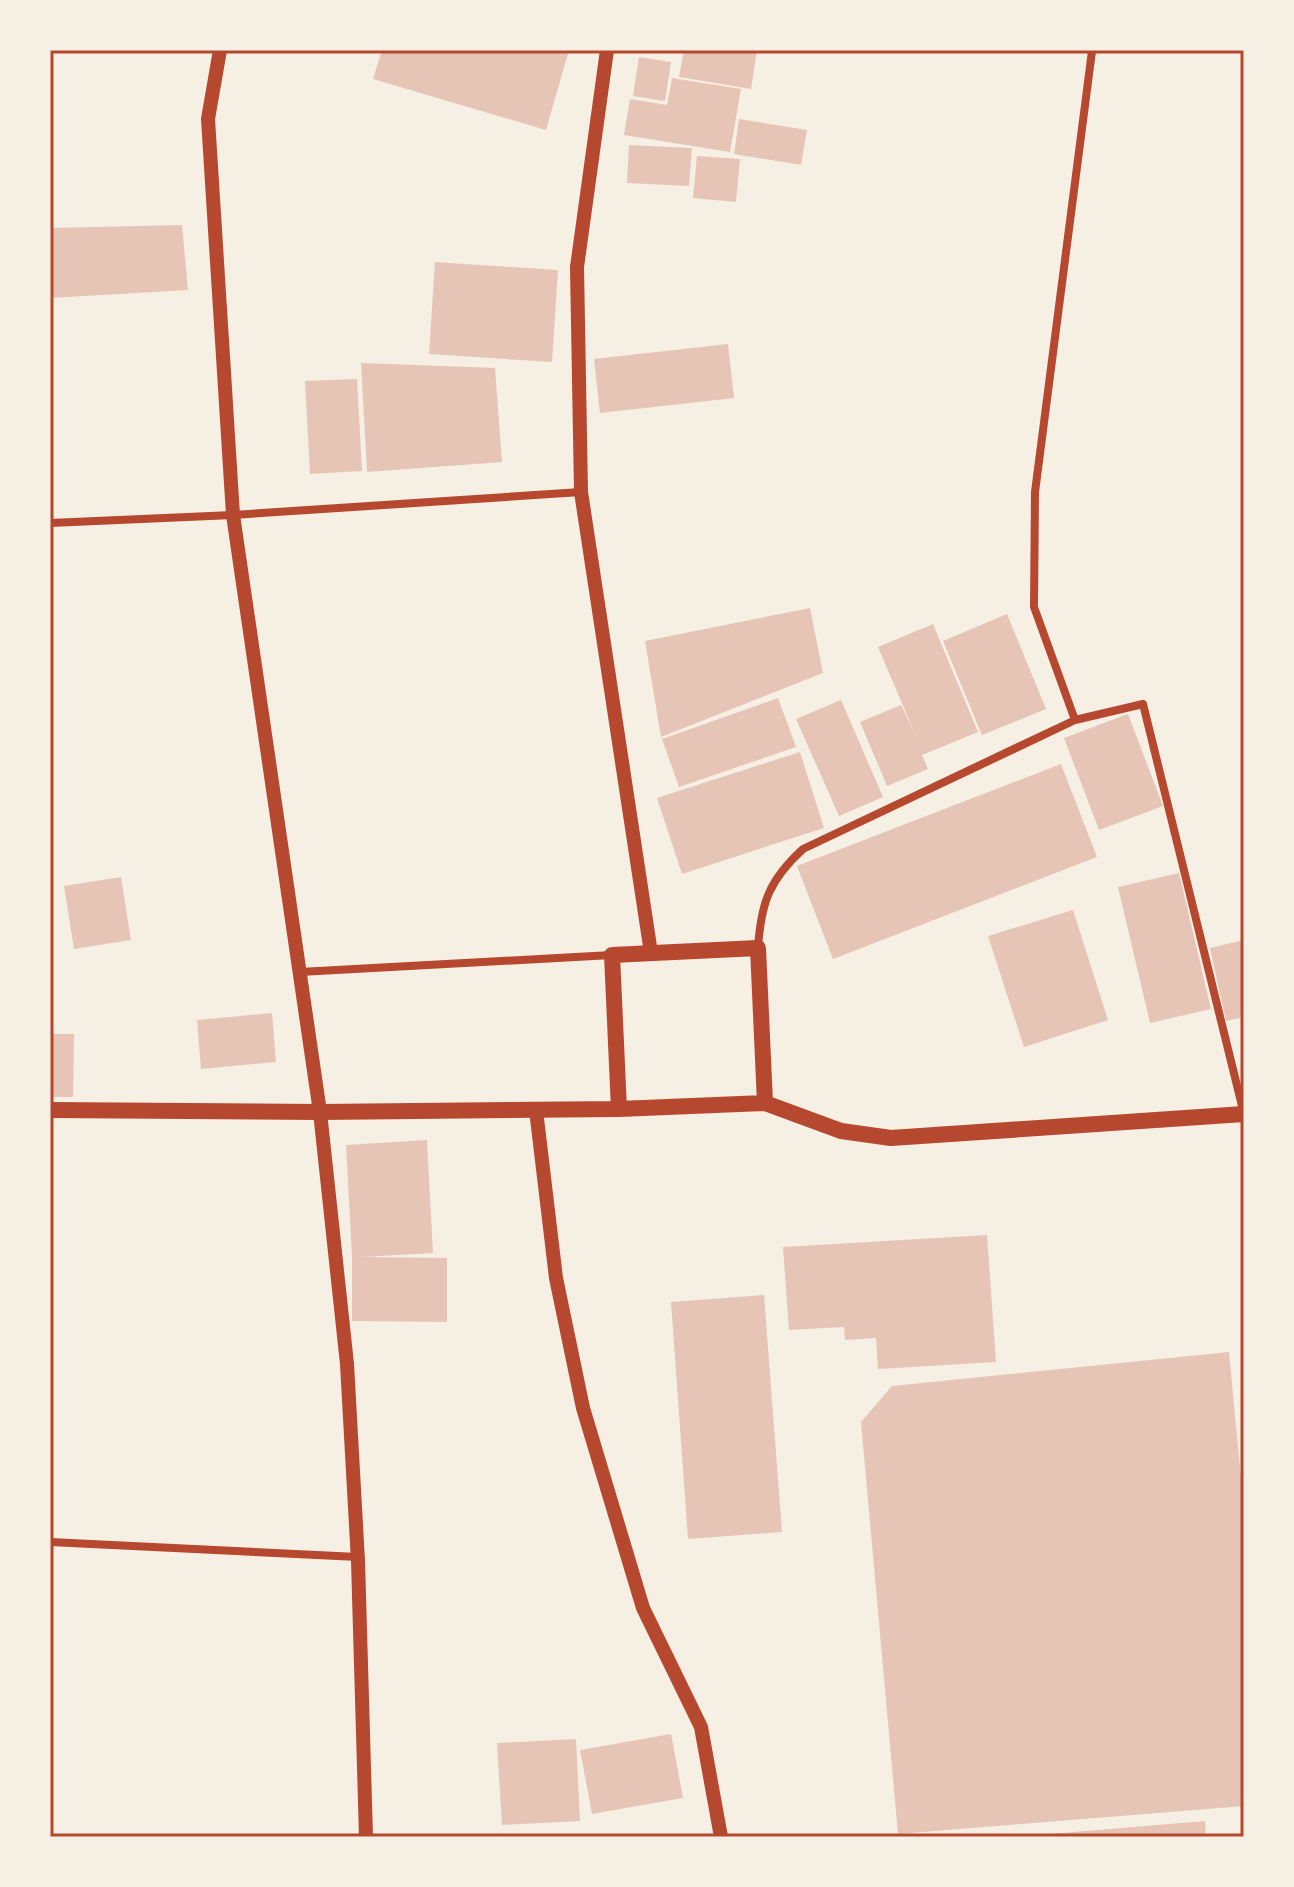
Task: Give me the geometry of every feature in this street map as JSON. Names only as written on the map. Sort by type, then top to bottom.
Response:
[{"type":"main road","points":[[619,1109],[612,955],[758,948],[765,1103]]},
{"type":"main road","points":[[50,1110],[536,1110],[765,1103],[841,1131],[891,1138],[1244,1114]]},
{"type":"street","points":[[220,50],[208,119],[233,515],[320,1112],[347,1364],[358,1557],[366,1837]]},
{"type":"street","points":[[607,50],[577,267],[581,492],[651,953]]},
{"type":"street","points":[[1075,720],[1034,607],[1035,492],[1090,50]]},
{"type":"street","points":[[50,523],[233,515],[581,492]]},
{"type":"street","points":[[758,948],[760,918],[768,891],[783,867],[803,849],[1075,720],[1143,704],[1244,1114]]},
{"type":"street","points":[[300,972],[612,955]]},
{"type":"street","points":[[536,1110],[556,1278],[583,1408],[643,1608],[701,1727],[721,1837]]},
{"type":"street","points":[[50,1542],[358,1557]]},
{"type":"building","points":[[382,50],[569,50],[546,130],[373,79]]},
{"type":"building","points":[[684,50],[757,50],[751,89],[679,77]]},
{"type":"building","points":[[639,57],[671,62],[665,101],[633,96]]},
{"type":"building","points":[[672,78],[741,89],[730,152],[624,135],[630,99],[667,105]]},
{"type":"building","points":[[739,119],[807,130],[801,165],[734,154]]},
{"type":"building","points":[[629,145],[692,148],[689,186],[627,183]]},
{"type":"building","points":[[697,156],[740,159],[736,202],[693,198]]},
{"type":"building","points":[[182,225],[188,290],[50,298],[50,228]]},
{"type":"building","points":[[435,262],[558,270],[552,362],[429,354]]},
{"type":"building","points":[[728,344],[734,398],[600,413],[594,359]]},
{"type":"building","points":[[361,363],[495,368],[502,462],[367,472]]},
{"type":"building","points":[[357,379],[362,471],[310,474],[305,381]]},
{"type":"building","points":[[810,608],[823,673],[661,737],[645,641]]},
{"type":"building","points":[[1007,614],[1046,709],[982,735],[943,641]]},
{"type":"building","points":[[933,624],[978,732],[922,755],[928,769],[887,786],[860,722],[901,705],[915,734],[878,647]]},
{"type":"building","points":[[778,698],[796,747],[679,787],[662,739]]},
{"type":"building","points":[[841,700],[883,797],[839,816],[796,719]]},
{"type":"building","points":[[1128,714],[1163,806],[1099,830],[1064,738]]},
{"type":"building","points":[[800,752],[824,828],[682,874],[657,798]]},
{"type":"building","points":[[1061,764],[1097,857],[833,959],[797,866]]},
{"type":"building","points":[[1179,873],[1211,1009],[1150,1023],[1118,887]]},
{"type":"building","points":[[121,877],[131,940],[74,949],[64,886]]},
{"type":"building","points":[[1073,910],[1108,1020],[1024,1047],[988,936]]},
{"type":"building","points":[[1244,940],[1244,1017],[1226,1021],[1210,948]]},
{"type":"building","points":[[272,1013],[276,1062],[201,1069],[197,1020]]},
{"type":"building","points":[[50,1034],[74,1034],[73,1097],[50,1097]]},
{"type":"building","points":[[427,1140],[433,1253],[363,1257],[447,1258],[447,1322],[352,1321],[346,1145]]},
{"type":"building","points":[[987,1235],[996,1362],[878,1369],[876,1338],[845,1340],[844,1327],[789,1330],[783,1247]]},
{"type":"building","points":[[764,1295],[782,1532],[688,1539],[671,1302]]},
{"type":"building","points":[[1229,1352],[1244,1510],[1244,1806],[898,1834],[861,1422],[892,1386]]},
{"type":"building","points":[[671,1734],[683,1798],[592,1814],[580,1750]]},
{"type":"building","points":[[576,1739],[580,1821],[502,1825],[497,1743]]},
{"type":"building","points":[[1205,1821],[1206,1837],[1037,1835]]}]
